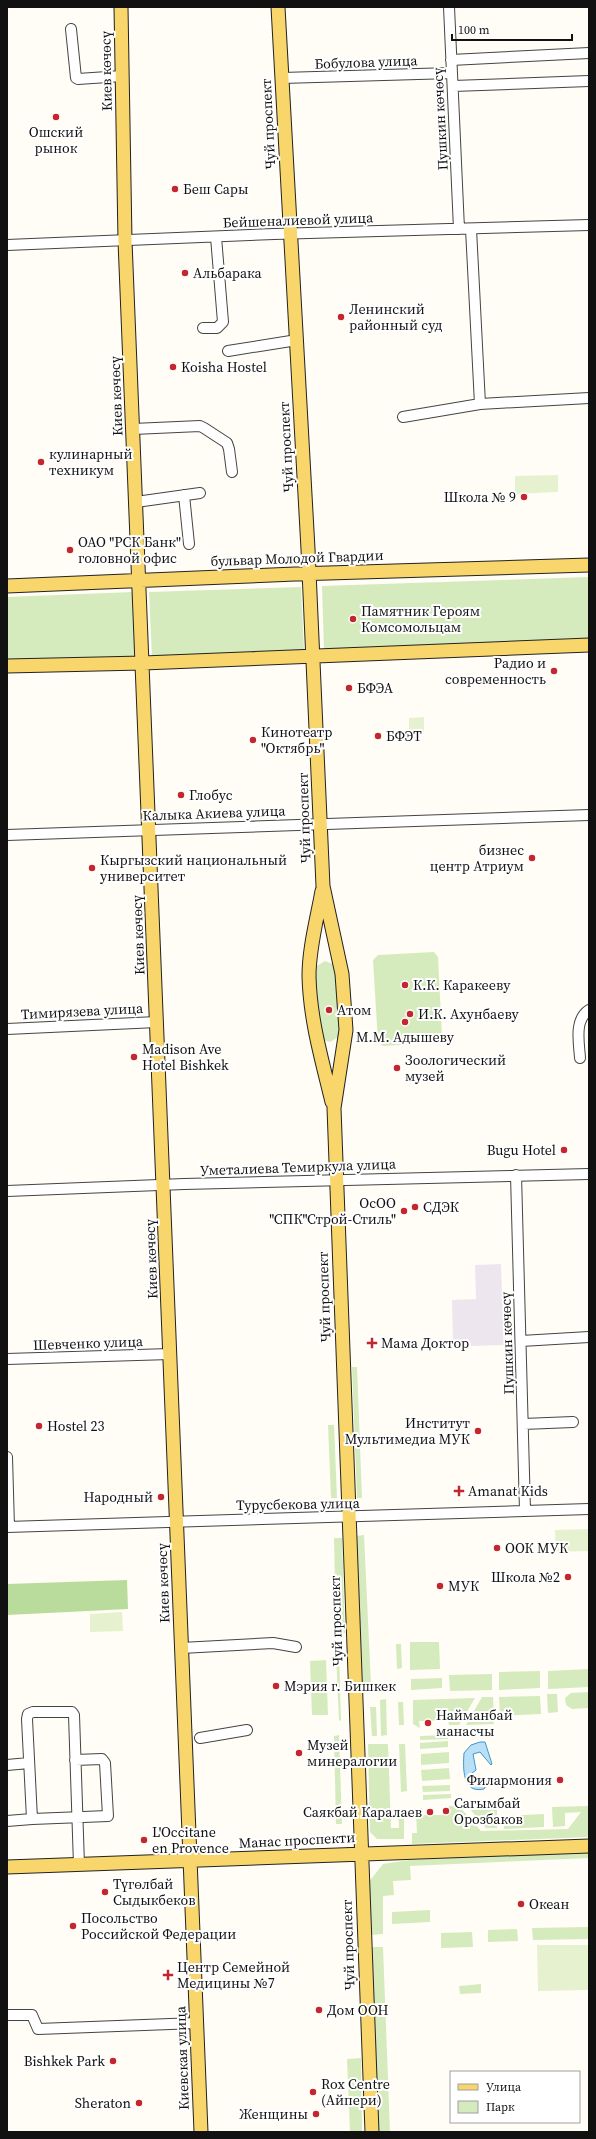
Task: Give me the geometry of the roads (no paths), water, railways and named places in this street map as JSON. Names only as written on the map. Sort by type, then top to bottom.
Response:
[{"type":"main road","name":"Киев көчөсү","points":[[121,7],[125,241],[158,1022],[189,1862]]},
{"type":"main road","name":"Чуй проспект","points":[[278,7],[309,574],[323,886],[339,952],[346,1030],[334,1108],[372,2132]]},
{"type":"main road","name":"бульвар Молодой Гвардии","points":[[7,586],[589,565]]},
{"type":"main road","points":[[7,666],[143,663],[589,645]]},
{"type":"main road","name":"Чуй проспект","points":[[323,886],[311,952],[309,976],[314,1032],[334,1108]]},
{"type":"main road","name":"Манас проспекти","points":[[7,1867],[189,1862],[361,1853],[589,1846]]},
{"type":"main road","name":"Киевская улица","points":[[189,1862],[201,2132]]},
{"type":"street","name":"Пушкин көчөсү","points":[[449,7],[459,230]]},
{"type":"street","points":[[70,29],[76,78],[122,76]]},
{"type":"street","points":[[451,60],[589,54]]},
{"type":"street","name":"Бобулова улица","points":[[282,78],[452,73]]},
{"type":"street","points":[[453,86],[589,81]]},
{"type":"street","name":"Бейшеналиевой улица","points":[[7,245],[290,234],[589,225]]},
{"type":"street","points":[[471,229],[480,404]]},
{"type":"street","points":[[202,328],[217,328],[223,322],[216,237]]},
{"type":"street","points":[[228,351],[297,340]]},
{"type":"street","points":[[402,417],[480,404],[589,398]]},
{"type":"street","points":[[133,429],[204,428],[227,443],[232,472]]},
{"type":"street","points":[[136,502],[200,493]]},
{"type":"street","points":[[184,495],[189,544]]},
{"type":"street","name":"Калыка Акиева улица","points":[[7,835],[589,815]]},
{"type":"street","points":[[580,1058],[579,1025],[584,1014],[589,1010]]},
{"type":"street","name":"Тимирязева улица","points":[[7,1028],[158,1022]]},
{"type":"street","name":"Уметалиева Темиркула улица","points":[[7,1191],[164,1185],[589,1174]]},
{"type":"street","name":"Пушкин көчөсү","points":[[516,1175],[525,1511]]},
{"type":"street","points":[[521,1341],[589,1337]]},
{"type":"street","name":"Шевченко улица","points":[[7,1359],[170,1354]]},
{"type":"street","points":[[523,1424],[573,1422]]},
{"type":"street","points":[[7,1457],[8,1527]]},
{"type":"street","name":"Турусбекова улица","points":[[8,1527],[176,1520],[348,1517],[589,1509]]},
{"type":"street","points":[[181,1648],[273,1643],[296,1647]]},
{"type":"street","points":[[32,1819],[26,1719],[28,1714],[33,1712],[72,1712],[74,1715],[79,1865]]},
{"type":"street","points":[[200,1738],[247,1730]]},
{"type":"street","points":[[7,1821],[32,1819],[103,1818],[108,1816],[105,1763],[102,1759],[75,1760]]},
{"type":"street","points":[[7,1765],[29,1763]]},
{"type":"street","points":[[7,2015],[32,2015],[38,2029],[197,2023]]},
{"type":"water","points":[[485,1742],[492,1764],[491,1765],[480,1752],[473,1754],[476,1770],[471,1774],[470,1780],[478,1782],[484,1776],[487,1784],[484,1789],[477,1790],[471,1788],[465,1778],[464,1753],[471,1745]]},
{"type":"place","name":"Ошский рынок","points":[[56,117]]},
{"type":"place","name":"Беш Сары","points":[[175,189]]},
{"type":"place","name":"Альбарака","points":[[185,273]]},
{"type":"place","name":"Ленинский районный суд","points":[[341,317]]},
{"type":"place","name":"Koisha Hostel","points":[[173,367]]},
{"type":"place","name":"кулинарный техникум","points":[[41,462]]},
{"type":"place","name":"Школа № 9","points":[[524,497]]},
{"type":"place","name":"ОАО \"РСК Банк\" головной офис","points":[[70,550]]},
{"type":"place","name":"Памятник Героям Комсомольцам","points":[[353,619]]},
{"type":"place","name":"Радио и современность","points":[[554,671]]},
{"type":"place","name":"БФЭА","points":[[349,688]]},
{"type":"place","name":"БФЭТ","points":[[378,736]]},
{"type":"place","name":"Кинотеатр \"Октябрь\"","points":[[253,740]]},
{"type":"place","name":"Глобус","points":[[181,795]]},
{"type":"place","name":"бизнес центр Атриум","points":[[532,858]]},
{"type":"place","name":"Кыргызский национальный университет","points":[[92,868]]},
{"type":"place","name":"К.К. Каракееву","points":[[405,985]]},
{"type":"place","name":"Атом","points":[[329,1010]]},
{"type":"place","name":"И.К. Ахунбаеву","points":[[410,1014]]},
{"type":"place","name":"М.М. Адышеву","points":[[405,1022]]},
{"type":"place","name":"Madison Ave Hotel Bishkek","points":[[134,1057]]},
{"type":"place","name":"Зоологический музей","points":[[397,1068]]},
{"type":"place","name":"Bugu Hotel","points":[[564,1150]]},
{"type":"place","name":"СДЭК","points":[[415,1207]]},
{"type":"place","name":"ОсОО \"СПК\"Строй-Стиль\"","points":[[404,1211]]},
{"type":"place","name":"Мама Доктор","points":[[372,1343]]},
{"type":"place","name":"Hostel 23","points":[[39,1426]]},
{"type":"place","name":"Институт Мультимедиа МУК","points":[[478,1431]]},
{"type":"place","name":"Amanat Kids","points":[[459,1491]]},
{"type":"place","name":"Народный","points":[[161,1497]]},
{"type":"place","name":"ООК МУК","points":[[497,1548]]},
{"type":"place","name":"Школа №2","points":[[568,1577]]},
{"type":"place","name":"МУК","points":[[440,1586]]},
{"type":"place","name":"Мэрия г. Бишкек","points":[[276,1686]]},
{"type":"place","name":"Найманбай манасчы","points":[[428,1723]]},
{"type":"place","name":"Музей минералогии","points":[[299,1753]]},
{"type":"place","name":"Филармония","points":[[560,1780]]},
{"type":"place","name":"Сагымбай Орозбаков","points":[[446,1811]]},
{"type":"place","name":"Саякбай Каралаев","points":[[430,1812]]},
{"type":"place","name":"L'Occitane en Provence","points":[[144,1840]]},
{"type":"place","name":"Түгөлбай Сыдыкбеков","points":[[105,1892]]},
{"type":"place","name":"Океан","points":[[521,1904]]},
{"type":"place","name":"Посольство Российской Федерации","points":[[73,1926]]},
{"type":"place","name":"Центр Семейной Медицины №7","points":[[168,1975]]},
{"type":"place","name":"Дом ООН","points":[[319,2010]]},
{"type":"place","name":"Bishkek Park","points":[[113,2061]]},
{"type":"place","name":"Rox Centre (Айпери)","points":[[313,2092]]},
{"type":"place","name":"Sheraton","points":[[139,2103]]},
{"type":"place","name":"Женщины","points":[[316,2114]]}]
